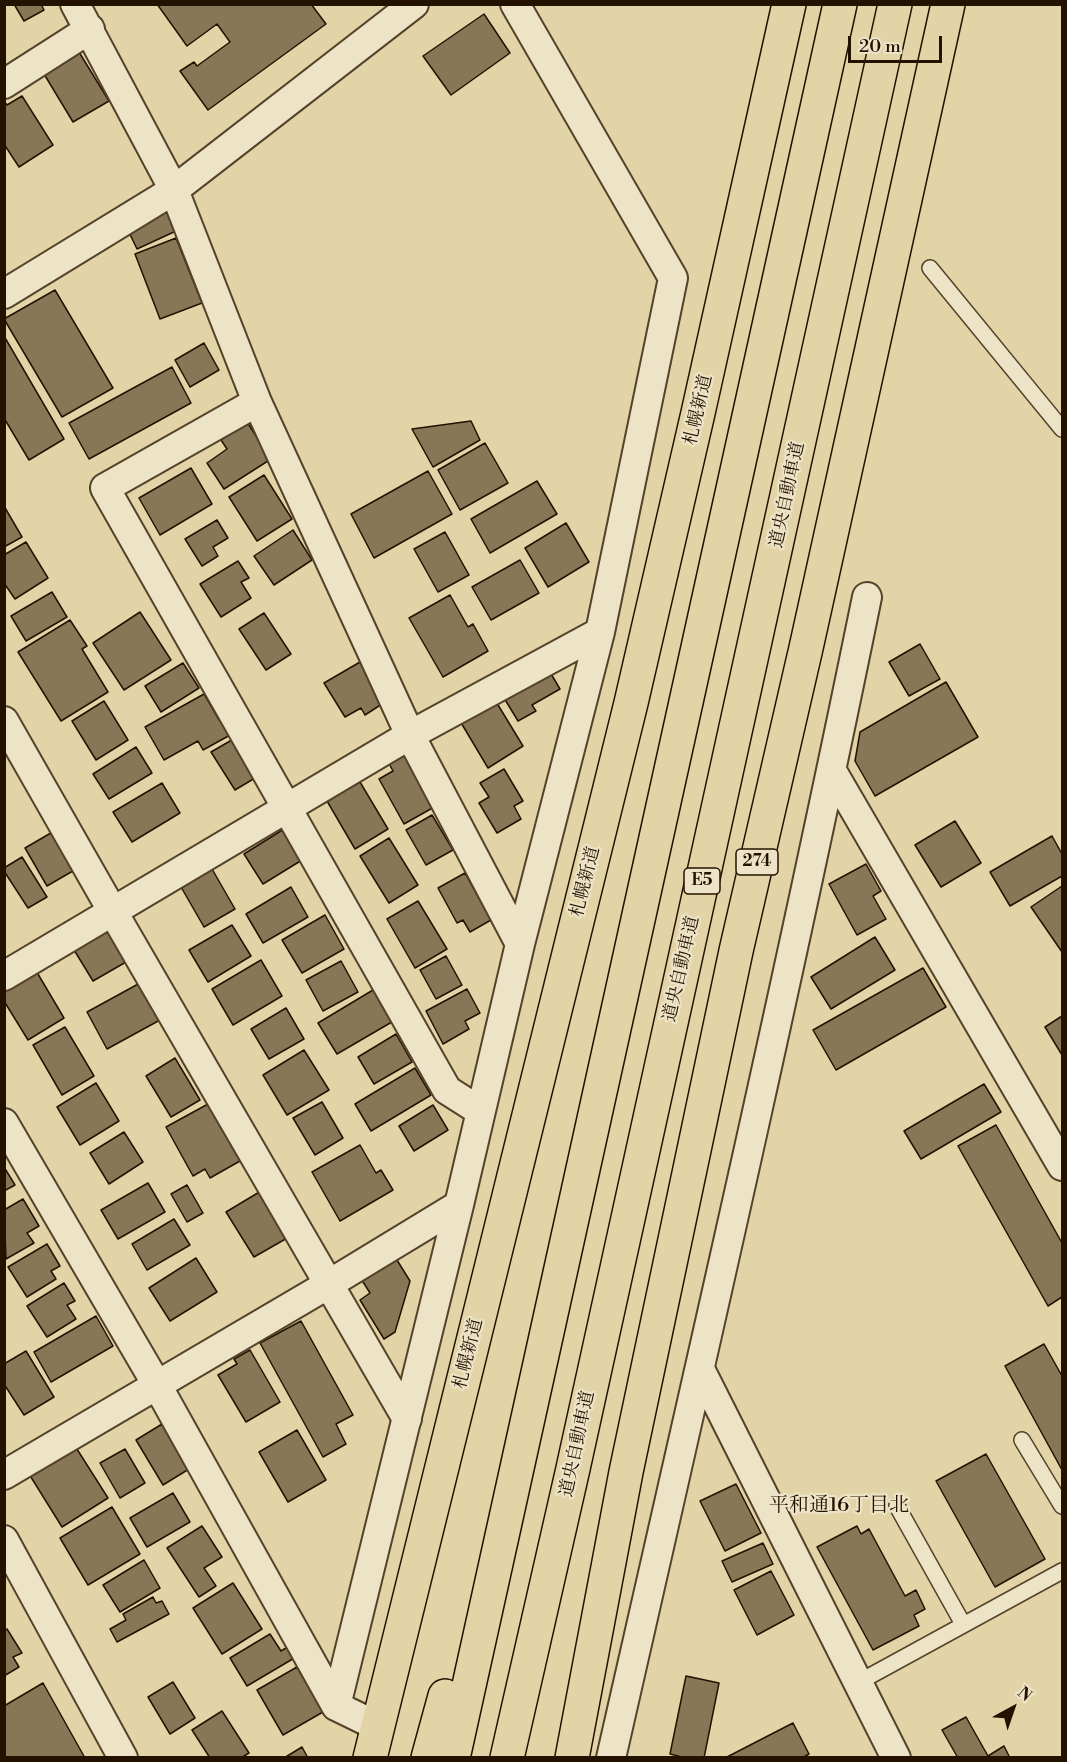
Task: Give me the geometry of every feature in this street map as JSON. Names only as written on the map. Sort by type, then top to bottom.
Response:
[{"type":"highway","name":"札幌新道","points":[[370,1758],[631,703],[701,402],[789,4]]},
{"type":"highway","points":[[453,1758],[840,4]]},
{"type":"highway","name":"道央自動車道","points":[[507,1758],[572,1473],[895,4]]},
{"type":"highway","name":"274","points":[[572,1758],[626,1472],[736,951],[806,648],[948,4]]},
{"type":"highway","points":[[428,1758],[544,1344]]},
{"type":"highway","points":[[522,1758],[535,1635]]},
{"type":"street","points":[[75,4],[174,190],[257,402],[410,735],[520,944]]},
{"type":"street","points":[[4,294],[174,190],[414,4]]},
{"type":"street","points":[[336,1706],[459,1205],[520,944],[600,632],[673,278],[515,4]]},
{"type":"street","points":[[4,84],[90,29]]},
{"type":"street","points":[[257,402],[105,489],[447,1090],[480,1111]]},
{"type":"street","points":[[612,1758],[832,771],[867,597]]},
{"type":"street","points":[[4,976],[410,735],[600,632]]},
{"type":"street","points":[[4,721],[407,1419]]},
{"type":"street","points":[[832,771],[1062,1166]]},
{"type":"street","points":[[4,1123],[157,1385],[336,1706],[377,1726]]},
{"type":"street","points":[[4,1475],[459,1205]]},
{"type":"street","points":[[700,1369],[896,1758]]},
{"type":"street","points":[[4,1540],[123,1758]]},
{"type":"lane","points":[[930,268],[1062,429]]},
{"type":"lane","points":[[1022,1440],[1062,1506]]},
{"type":"lane","points":[[897,1506],[963,1624]]},
{"type":"lane","points":[[859,1682],[1062,1571]]},
{"type":"building","points":[[14,4],[41,4],[44,10],[24,21]]},
{"type":"building","points":[[157,4],[311,4],[326,24],[208,110],[180,71],[194,62],[197,66],[230,42],[217,24],[187,46]]},
{"type":"building","points":[[484,14],[510,53],[451,95],[423,56]]},
{"type":"building","points":[[79,52],[109,101],[73,122],[44,74]]},
{"type":"building","points":[[22,96],[53,145],[19,167],[4,144],[4,101],[7,105]]},
{"type":"building","points":[[166,210],[176,231],[137,249],[127,228]]},
{"type":"building","points":[[176,238],[202,303],[160,319],[135,254]]},
{"type":"building","points":[[55,290],[113,388],[62,417],[4,319]]},
{"type":"building","points":[[4,336],[64,439],[29,460],[4,418]]},
{"type":"building","points":[[204,343],[219,370],[190,387],[175,360]]},
{"type":"building","points":[[172,367],[191,403],[89,459],[69,423]]},
{"type":"building","points":[[471,421],[480,440],[433,467],[412,429]]},
{"type":"building","points":[[247,422],[271,459],[224,489],[207,463],[227,449],[221,440]]},
{"type":"building","points":[[485,443],[508,483],[460,510],[438,470]]},
{"type":"building","points":[[191,468],[212,504],[160,535],[139,498]]},
{"type":"building","points":[[428,471],[452,514],[374,558],[351,514]]},
{"type":"building","points":[[264,475],[292,519],[257,541],[229,497]]},
{"type":"building","points":[[537,481],[557,514],[490,553],[471,519]]},
{"type":"building","points":[[4,506],[22,537],[4,547]]},
{"type":"building","points":[[217,520],[228,538],[213,547],[218,556],[202,566],[185,539]]},
{"type":"building","points":[[566,523],[589,562],[548,587],[525,548]]},
{"type":"building","points":[[293,530],[312,560],[274,585],[254,556]]},
{"type":"building","points":[[445,532],[469,575],[438,592],[414,549]]},
{"type":"building","points":[[26,542],[48,578],[15,599],[4,583],[4,555]]},
{"type":"building","points":[[520,560],[539,593],[491,620],[472,587]]},
{"type":"building","points":[[238,561],[249,578],[241,582],[251,598],[221,617],[200,584]]},
{"type":"building","points":[[52,592],[67,617],[26,641],[11,616]]},
{"type":"building","points":[[450,595],[468,627],[473,624],[488,651],[443,677],[409,618]]},
{"type":"building","points":[[140,612],[171,660],[124,690],[93,643]]},
{"type":"building","points":[[264,613],[291,654],[266,670],[239,629]]},
{"type":"building","points":[[70,620],[87,646],[82,649],[108,692],[61,721],[18,652]]},
{"type":"building","points":[[920,644],[940,679],[909,696],[889,662]]},
{"type":"building","points":[[360,662],[385,702],[365,715],[361,708],[345,717],[324,683]]},
{"type":"building","points":[[183,663],[199,688],[161,712],[145,686]]},
{"type":"building","points":[[547,667],[560,689],[532,705],[536,711],[518,721],[501,693]]},
{"type":"building","points":[[946,682],[978,737],[875,796],[855,761],[860,732]]},
{"type":"building","points":[[204,694],[219,720],[223,718],[232,734],[203,750],[198,741],[164,760],[145,727]]},
{"type":"building","points":[[495,700],[523,746],[488,768],[460,721]]},
{"type":"building","points":[[104,701],[128,740],[96,760],[72,721]]},
{"type":"building","points":[[237,737],[260,775],[235,790],[211,752]]},
{"type":"building","points":[[136,747],[152,773],[109,799],[93,774]]},
{"type":"building","points":[[404,751],[436,806],[404,824],[379,779],[393,771],[387,760]]},
{"type":"building","points":[[504,769],[523,801],[514,806],[521,819],[497,833],[479,803],[489,797],[480,783]]},
{"type":"building","points":[[360,782],[388,829],[355,849],[327,801]]},
{"type":"building","points":[[162,783],[180,813],[132,842],[113,812]]},
{"type":"building","points":[[432,815],[453,850],[426,865],[406,830]]},
{"type":"building","points":[[955,821],[981,863],[941,887],[915,845]]},
{"type":"building","points":[[284,829],[302,860],[263,884],[244,854]]},
{"type":"building","points":[[56,830],[78,868],[47,886],[25,848]]},
{"type":"building","points":[[1052,836],[1062,854],[1062,876],[1010,906],[990,872]]},
{"type":"building","points":[[389,838],[418,885],[389,903],[360,856]]},
{"type":"building","points":[[22,857],[47,897],[28,908],[4,871],[4,868]]},
{"type":"building","points":[[866,864],[881,891],[873,896],[886,919],[857,935],[829,884]]},
{"type":"building","points":[[212,869],[235,909],[204,927],[181,887]]},
{"type":"building","points":[[465,873],[491,920],[470,932],[463,920],[457,923],[438,888]]},
{"type":"building","points":[[1062,886],[1062,952],[1031,907]]},
{"type":"building","points":[[291,887],[308,917],[263,943],[246,914]]},
{"type":"building","points":[[418,901],[447,949],[415,968],[387,919]]},
{"type":"building","points":[[325,915],[344,949],[302,973],[282,940]]},
{"type":"building","points":[[105,925],[126,962],[93,981],[71,945]]},
{"type":"building","points":[[232,925],[251,956],[208,982],[189,950]]},
{"type":"building","points":[[875,937],[895,970],[831,1009],[811,977]]},
{"type":"building","points":[[446,956],[462,985],[436,999],[420,970]]},
{"type":"building","points":[[261,960],[282,996],[233,1025],[212,989]]},
{"type":"building","points":[[341,961],[358,992],[323,1011],[306,980]]},
{"type":"building","points":[[923,968],[946,1007],[836,1070],[813,1030]]},
{"type":"building","points":[[35,969],[64,1018],[28,1040],[4,1001],[4,987]]},
{"type":"building","points":[[140,983],[160,1020],[107,1049],[87,1012]]},
{"type":"building","points":[[378,987],[397,1019],[337,1054],[318,1023]]},
{"type":"building","points":[[467,989],[480,1013],[465,1021],[469,1029],[443,1044],[426,1011]]},
{"type":"building","points":[[286,1008],[304,1039],[269,1059],[251,1029]]},
{"type":"building","points":[[1062,1016],[1062,1055],[1045,1027]]},
{"type":"building","points":[[65,1027],[94,1076],[62,1095],[33,1045]]},
{"type":"building","points":[[396,1034],[412,1062],[374,1084],[358,1057]]},
{"type":"building","points":[[304,1050],[329,1090],[287,1115],[263,1075]]},
{"type":"building","points":[[175,1058],[200,1100],[171,1117],[146,1076]]},
{"type":"building","points":[[415,1068],[431,1095],[371,1131],[355,1104]]},
{"type":"building","points":[[96,1083],[119,1121],[80,1145],[57,1107]]},
{"type":"building","points":[[984,1084],[1001,1112],[921,1159],[904,1131]]},
{"type":"building","points":[[322,1102],[343,1138],[315,1155],[293,1118]]},
{"type":"building","points":[[208,1104],[240,1161],[210,1178],[205,1169],[193,1176],[166,1127]]},
{"type":"building","points":[[433,1105],[448,1130],[414,1151],[399,1126]]},
{"type":"building","points":[[996,1125],[1062,1243],[1062,1297],[1048,1306],[958,1146]]},
{"type":"building","points":[[124,1132],[143,1162],[109,1184],[90,1153]]},
{"type":"building","points":[[360,1145],[376,1173],[381,1170],[393,1190],[340,1221],[312,1172]]},
{"type":"building","points":[[4,1167],[15,1185],[4,1191]]},
{"type":"building","points":[[148,1183],[165,1212],[118,1239],[101,1210]]},
{"type":"building","points":[[187,1185],[203,1213],[187,1222],[171,1194]]},
{"type":"building","points":[[261,1191],[289,1237],[254,1257],[226,1212]]},
{"type":"building","points":[[23,1199],[39,1226],[27,1233],[34,1243],[6,1259],[4,1210]]},
{"type":"building","points":[[174,1219],[190,1245],[147,1270],[132,1244]]},
{"type":"building","points":[[47,1244],[60,1266],[51,1271],[56,1279],[27,1297],[8,1267]]},
{"type":"building","points":[[392,1252],[410,1281],[395,1332],[384,1339],[360,1300],[370,1293],[358,1274]]},
{"type":"building","points":[[196,1258],[217,1292],[170,1321],[149,1288]]},
{"type":"building","points":[[64,1283],[75,1301],[67,1305],[76,1319],[47,1337],[27,1306]]},
{"type":"building","points":[[96,1316],[113,1346],[51,1382],[34,1352]]},
{"type":"building","points":[[301,1321],[353,1415],[336,1424],[346,1444],[323,1457],[260,1343]]},
{"type":"building","points":[[1044,1344],[1062,1376],[1062,1470],[1005,1366]]},
{"type":"building","points":[[250,1350],[280,1402],[246,1422],[218,1375],[237,1364],[234,1359]]},
{"type":"building","points":[[26,1351],[54,1397],[24,1415],[4,1384],[4,1364]]},
{"type":"building","points":[[162,1424],[189,1469],[163,1485],[136,1440]]},
{"type":"building","points":[[297,1430],[326,1480],[288,1502],[259,1452]]},
{"type":"building","points":[[75,1446],[108,1498],[62,1527],[29,1474]]},
{"type":"building","points":[[125,1449],[145,1483],[120,1498],[100,1463]]},
{"type":"building","points":[[986,1454],[1045,1559],[995,1587],[936,1481]]},
{"type":"building","points":[[736,1484],[761,1533],[725,1551],[700,1501]]},
{"type":"building","points":[[173,1493],[190,1522],[147,1547],[130,1518]]},
{"type":"building","points":[[112,1507],[140,1554],[88,1585],[60,1538]]},
{"type":"building","points":[[202,1526],[222,1557],[204,1568],[216,1586],[199,1597],[167,1548]]},
{"type":"building","points":[[857,1526],[861,1534],[869,1529],[905,1596],[916,1590],[925,1609],[914,1615],[919,1626],[873,1650],[817,1547]]},
{"type":"building","points":[[763,1543],[773,1564],[732,1582],[722,1561]]},
{"type":"building","points":[[144,1560],[160,1588],[120,1612],[103,1585]]},
{"type":"building","points":[[771,1571],[794,1615],[757,1635],[734,1590]]},
{"type":"building","points":[[233,1583],[262,1629],[222,1654],[193,1608]]},
{"type":"building","points":[[153,1597],[156,1603],[162,1601],[169,1614],[117,1642],[110,1629],[126,1620],[123,1614]]},
{"type":"building","points":[[7,1629],[22,1653],[13,1657],[19,1667],[4,1676],[4,1631]]},
{"type":"building","points":[[270,1634],[281,1651],[289,1646],[296,1657],[247,1686],[230,1658]]},
{"type":"building","points":[[297,1667],[323,1712],[283,1735],[257,1690]]},
{"type":"building","points":[[686,1676],[719,1683],[704,1758],[686,1758],[670,1754]]},
{"type":"building","points":[[173,1682],[195,1718],[170,1734],[148,1697]]},
{"type":"building","points":[[43,1683],[85,1758],[4,1758],[4,1706]]},
{"type":"building","points":[[222,1711],[249,1753],[241,1758],[210,1758],[192,1730]]},
{"type":"building","points":[[966,1717],[988,1756],[1004,1746],[1010,1758],[958,1758],[942,1730]]},
{"type":"building","points":[[793,1723],[809,1754],[802,1758],[725,1758]]},
{"type":"building","points":[[302,1747],[308,1758],[284,1758]]},
{"type":"district","name":"平和通16丁目北","points":[[839,1506]]}]
